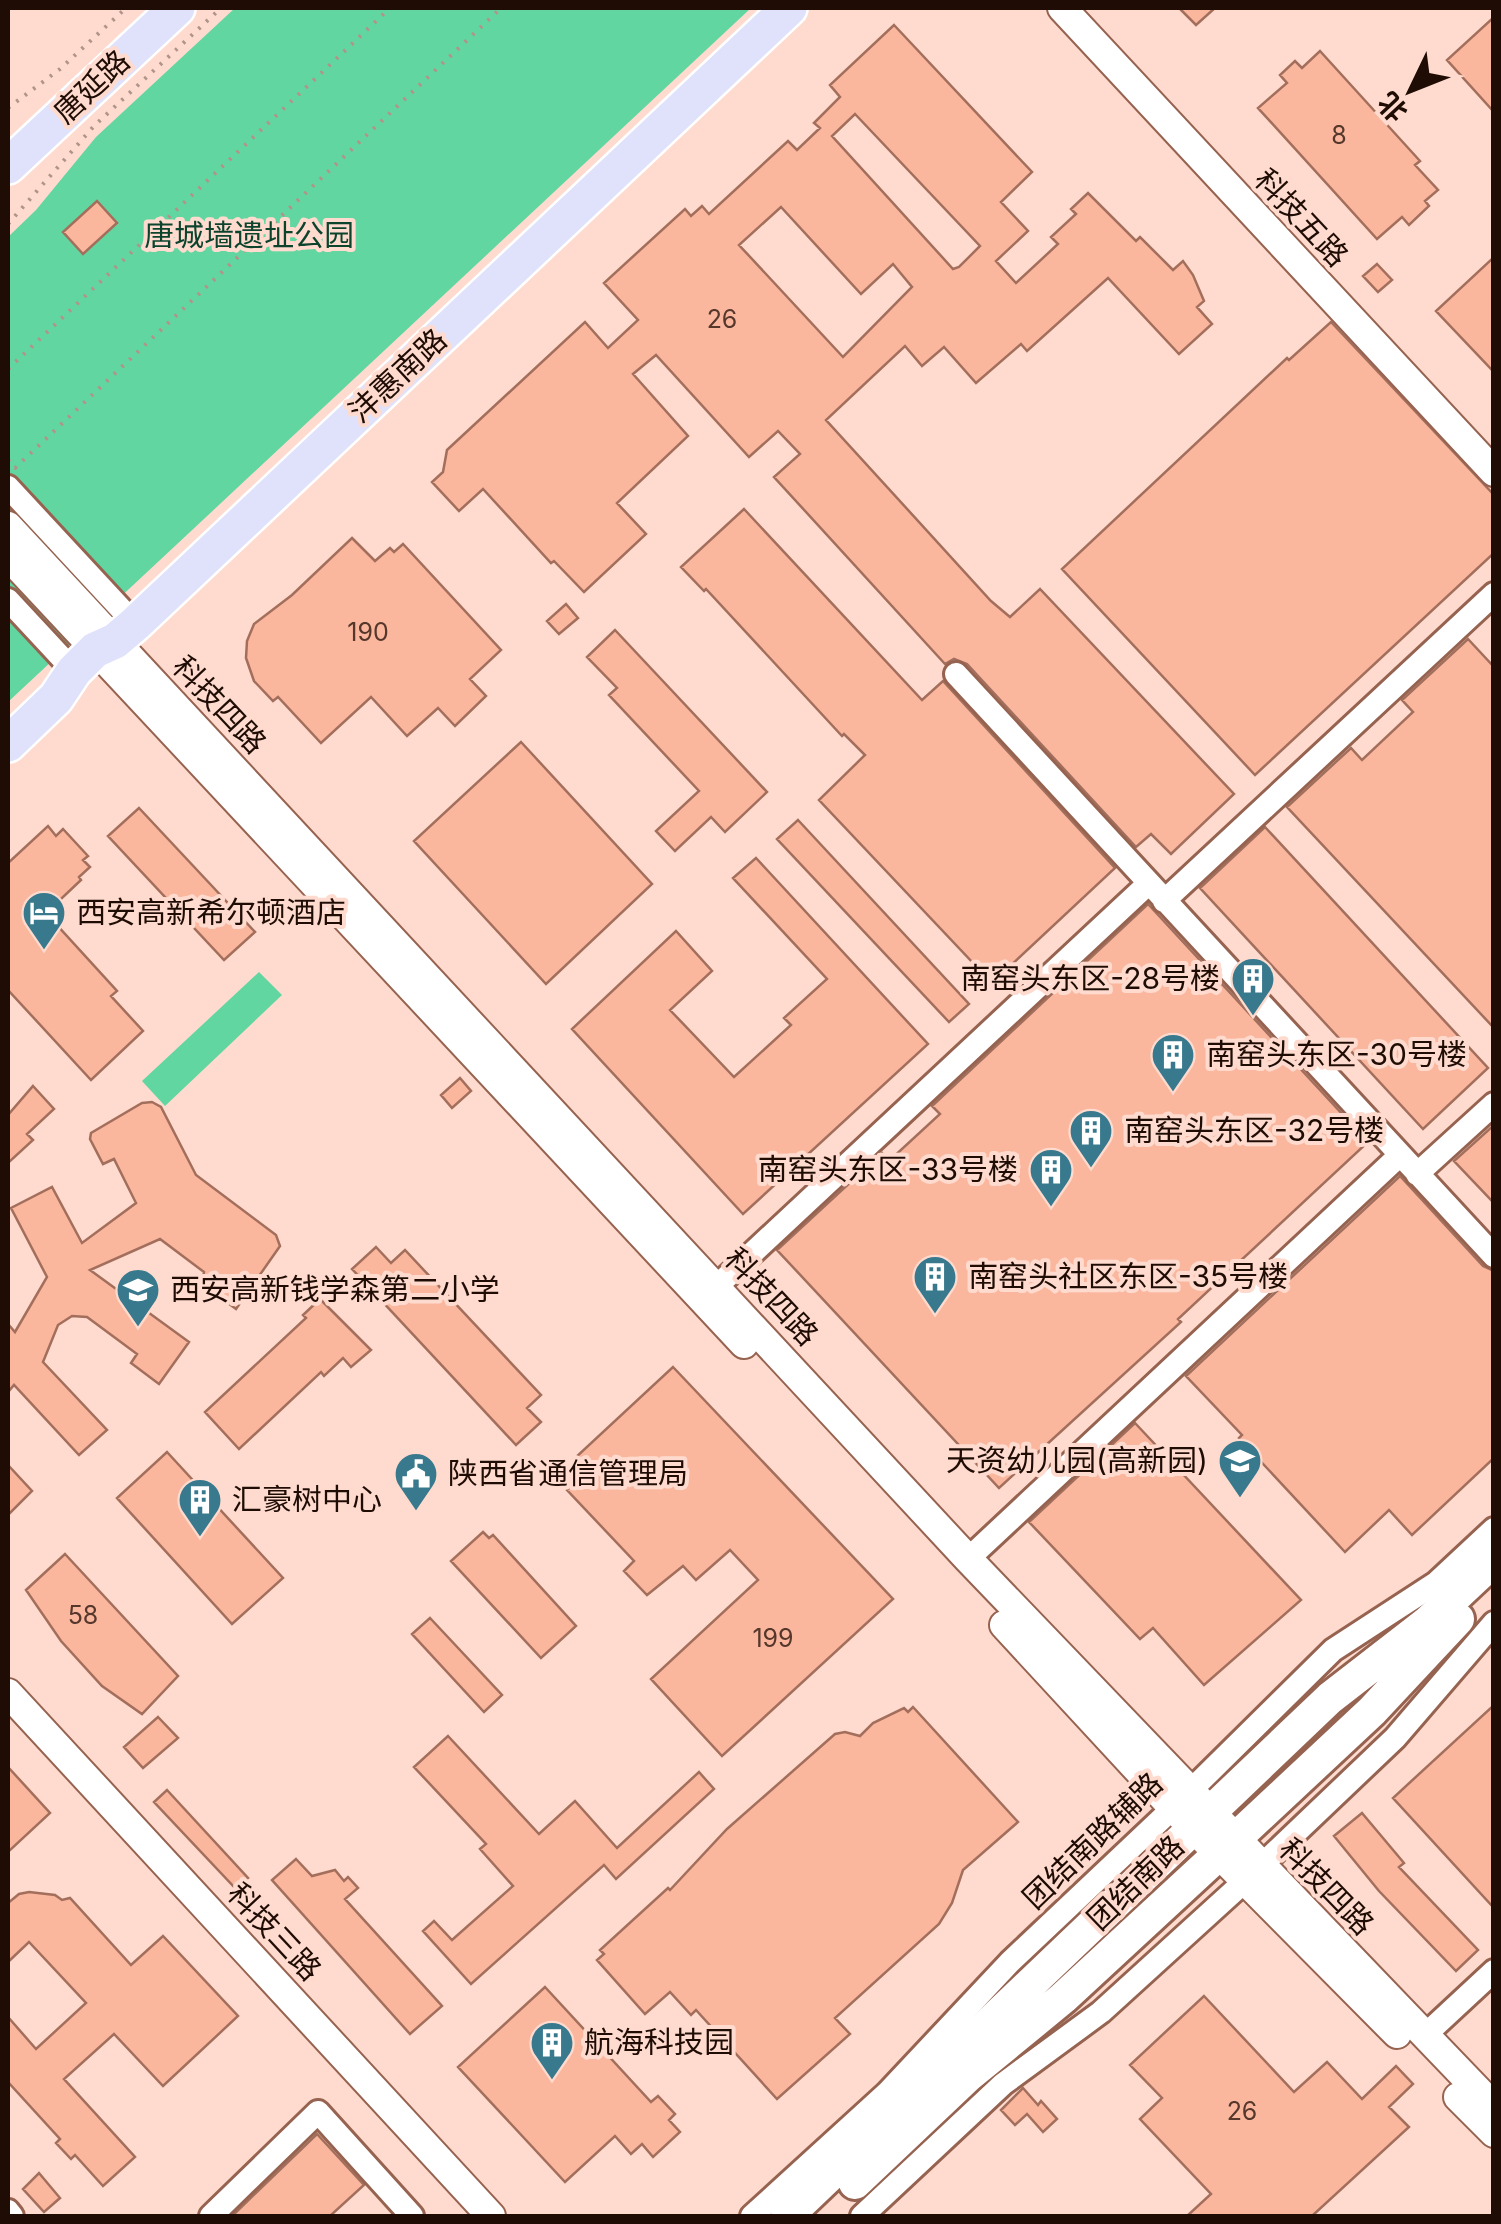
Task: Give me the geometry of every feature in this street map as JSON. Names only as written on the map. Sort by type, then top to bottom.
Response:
[{"type":"main road","name":"唐延路","points":[[8,166],[176,8]]},
{"type":"main road","name":"沣惠南路","points":[[8,744],[105,647],[790,8]]},
{"type":"main road","name":"团结南路","points":[[787,2216],[1191,1810],[1428,1622],[1494,1560]]},
{"type":"main road","name":"团结南路","points":[[819,2216],[968,2076],[1063,1998],[1372,1711],[1494,1586]]},
{"type":"street","name":"科技五路","points":[[1062,8],[1494,472]]},
{"type":"street","points":[[8,487],[105,647]]},
{"type":"street","name":"科技四路","points":[[8,526],[105,647],[1494,2132]]},
{"type":"street","name":"科技四路","points":[[8,556],[105,647],[716,1286],[1191,1810]]},
{"type":"street","points":[[716,1286],[1494,594]]},
{"type":"street","points":[[8,600],[105,647]]},
{"type":"street","points":[[956,674],[1494,1256]]},
{"type":"street","points":[[1417,1174],[1494,1104]]},
{"type":"street","points":[[968,1560],[1399,1156]]},
{"type":"street","name":"团结南路辅路","points":[[752,2216],[887,2093],[1010,1962],[1191,1810],[1333,1650],[1436,1583],[1494,1529]]},
{"type":"street","points":[[862,2216],[1003,2084],[1102,2012],[1253,1873],[1395,1738],[1494,1624]]},
{"type":"street","name":"科技三路","points":[[8,1693],[491,2216]]},
{"type":"street","name":"科技四路","points":[[1253,1873],[1494,2106]]},
{"type":"street","points":[[1424,2036],[1494,1972]]},
{"type":"street","points":[[211,2216],[318,2112],[412,2216]]},
{"type":"path","points":[[8,108],[60,69],[126,8]]},
{"type":"path","points":[[8,224],[94,126],[220,8]]},
{"type":"path","points":[[8,370],[390,8]]},
{"type":"path","points":[[8,460],[16,468],[501,8]]},
{"type":"green space","name":"唐城墙遗址公园","points":[[235,8],[751,8],[8,702],[8,237],[36,210],[96,137]]},
{"type":"green space","points":[[259,972],[282,995],[165,1106],[142,1081]]},
{"type":"building","points":[[1179,8],[1215,8],[1196,25]]},
{"type":"building","points":[[1494,17],[1494,112],[1447,60]]},
{"type":"building","points":[[894,25],[1032,172],[1001,202],[1028,231],[996,261],[1016,283],[1058,244],[1051,237],[1076,214],[1071,209],[1088,193],[1136,241],[1140,237],[1173,270],[1183,261],[1193,275],[1204,301],[1197,307],[1212,324],[1179,354],[1108,278],[1027,351],[1021,344],[976,383],[944,347],[922,366],[905,346],[826,420],[991,601],[1010,617],[1040,589],[1234,794],[1171,854],[1151,834],[1136,847],[967,664],[954,659],[945,664],[774,477],[800,454],[778,431],[749,457],[656,355],[633,374],[688,436],[617,503],[646,534],[584,592],[554,561],[551,563],[483,489],[459,511],[432,482],[443,472],[447,450],[585,322],[608,348],[638,320],[604,283],[685,209],[691,216],[702,206],[709,214],[788,141],[797,150],[820,128],[814,123],[840,97],[830,85]],"holes":[[[855,114],[980,246],[959,267],[953,269],[832,136]],[[781,207],[861,294],[893,264],[912,287],[843,357],[739,245]]]},
{"type":"building","points":[[1320,51],[1420,161],[1415,165],[1438,190],[1425,201],[1429,206],[1409,225],[1402,217],[1377,239],[1258,108],[1287,83],[1280,75],[1295,61],[1302,68]]},
{"type":"building","points":[[97,201],[117,223],[83,254],[63,232]]},
{"type":"building","points":[[1494,257],[1494,372],[1436,311]]},
{"type":"building","points":[[1377,264],[1392,280],[1378,292],[1363,276]]},
{"type":"building","points":[[1331,322],[1494,495],[1494,553],[1255,775],[1062,569],[1287,358]]},
{"type":"building","points":[[744,509],[922,700],[943,681],[1115,868],[992,983],[819,800],[865,755],[842,736],[681,567]]},
{"type":"building","points":[[352,538],[375,561],[390,548],[394,552],[403,544],[501,650],[470,679],[486,696],[455,726],[438,708],[407,736],[371,697],[321,743],[278,697],[273,701],[254,681],[246,658],[254,624],[292,595]]},
{"type":"building","points":[[566,604],[578,618],[559,634],[547,621]]},
{"type":"building","points":[[615,630],[767,792],[725,832],[711,817],[675,851],[656,831],[699,791],[609,695],[617,688],[587,657]]},
{"type":"building","points":[[1468,639],[1494,667],[1494,1028],[1287,807],[1351,748],[1362,760],[1413,712],[1402,700]]},
{"type":"building","points":[[521,742],[652,884],[546,984],[414,841]]},
{"type":"building","points":[[139,808],[255,932],[224,960],[108,836]]},
{"type":"building","points":[[798,820],[969,1004],[949,1022],[777,839]]},
{"type":"building","name":"西安高新希尔顿酒店","points":[[48,826],[56,836],[63,829],[88,856],[83,860],[90,867],[46,913],[117,991],[111,996],[143,1031],[91,1080],[8,990],[8,863]]},
{"type":"building","points":[[1265,827],[1488,1068],[1423,1129],[1200,888]]},
{"type":"building","points":[[756,858],[928,1044],[743,1214],[572,1029],[676,931],[712,971],[670,1010],[734,1077],[791,1025],[784,1018],[827,979],[733,878]]},
{"type":"building","points":[[1148,904],[1368,1142],[1178,1319],[1181,1322],[999,1488],[777,1250],[882,1153],[889,1161],[940,1114],[932,1106]]},
{"type":"building","points":[[460,1078],[471,1091],[452,1108],[441,1095]]},
{"type":"building","points":[[33,1086],[54,1109],[27,1134],[33,1140],[8,1163],[8,1115]]},
{"type":"building","points":[[152,1102],[161,1107],[196,1175],[276,1235],[280,1246],[236,1309],[202,1284],[204,1272],[160,1239],[90,1270],[189,1342],[159,1384],[131,1363],[137,1354],[87,1317],[72,1316],[58,1325],[43,1362],[107,1430],[79,1455],[14,1385],[8,1392],[8,1324],[15,1332],[47,1277],[11,1208],[52,1187],[82,1243],[136,1203],[114,1159],[103,1164],[90,1139],[91,1133],[142,1103]]},
{"type":"building","points":[[1494,1125],[1494,1203],[1454,1161]]},
{"type":"building","points":[[1400,1176],[1483,1266],[1494,1271],[1494,1458],[1412,1535],[1389,1510],[1345,1552],[1186,1376]]},
{"type":"building","points":[[376,1247],[391,1263],[405,1250],[541,1395],[527,1408],[541,1422],[516,1445],[352,1269]]},
{"type":"building","points":[[320,1299],[371,1350],[351,1367],[343,1358],[324,1376],[321,1372],[239,1449],[205,1412],[306,1318],[303,1315]]},
{"type":"building","points":[[673,1367],[893,1599],[722,1756],[651,1679],[758,1580],[730,1550],[696,1580],[683,1566],[647,1595],[624,1571],[634,1561],[567,1490],[587,1471],[575,1458]]},
{"type":"building","points":[[1135,1423],[1301,1600],[1204,1685],[1153,1628],[1140,1639],[1029,1522]]},
{"type":"building","name":"汇豪树中心","points":[[167,1452],[283,1578],[232,1624],[117,1498]]},
{"type":"building","points":[[8,1465],[32,1491],[8,1515]]},
{"type":"building","points":[[483,1532],[489,1538],[493,1535],[576,1626],[541,1658],[451,1561]]},
{"type":"building","points":[[65,1554],[178,1676],[142,1714],[102,1686],[61,1641],[26,1590]]},
{"type":"building","points":[[430,1618],[502,1695],[484,1712],[412,1634]]},
{"type":"building","points":[[1494,1705],[1494,1908],[1393,1798]]},
{"type":"building","points":[[913,1707],[1018,1822],[963,1870],[952,1903],[939,1924],[835,2018],[850,2034],[777,2099],[696,2010],[691,2015],[670,1992],[645,2014],[597,1960],[604,1954],[600,1950],[670,1890],[727,1829],[835,1734],[860,1736],[873,1723]]},
{"type":"building","points":[[158,1717],[178,1738],[143,1768],[124,1747]]},
{"type":"building","points":[[448,1736],[539,1834],[575,1801],[617,1848],[699,1772],[714,1789],[616,1879],[604,1865],[471,1984],[423,1931],[434,1921],[452,1940],[513,1886],[480,1849],[486,1844],[414,1767]]},
{"type":"building","points":[[8,1767],[50,1813],[8,1852]]},
{"type":"building","points":[[167,1790],[248,1878],[236,1889],[154,1802]]},
{"type":"building","points":[[1362,1813],[1404,1863],[1399,1867],[1478,1950],[1456,1971],[1379,1891],[1334,1836]]},
{"type":"building","points":[[296,1859],[312,1876],[335,1870],[344,1881],[348,1877],[358,1888],[345,1899],[442,2006],[410,2034],[272,1880]]},
{"type":"building","points":[[29,1892],[55,1895],[62,1900],[70,1898],[131,1965],[163,1936],[238,2016],[163,2086],[114,2034],[64,2079],[135,2157],[103,2186],[75,2155],[71,2159],[56,2143],[60,2139],[8,2082],[8,2017],[36,2049],[86,2003],[29,1942],[8,1962],[8,1903]]},
{"type":"building","name":"航海科技园","points":[[545,1987],[651,2102],[658,2096],[675,2114],[669,2120],[680,2132],[653,2157],[642,2144],[631,2154],[615,2136],[565,2182],[458,2067]]},
{"type":"building","points":[[1204,1996],[1294,2092],[1327,2062],[1362,2099],[1396,2066],[1413,2084],[1389,2107],[1409,2127],[1312,2216],[1187,2216],[1211,2194],[1140,2119],[1162,2098],[1130,2065]]},
{"type":"building","points":[[1023,2088],[1057,2119],[1043,2132],[1027,2114],[1015,2125],[1001,2110]]},
{"type":"building","points":[[317,2134],[364,2185],[330,2216],[232,2216]]},
{"type":"building","points":[[39,2173],[60,2198],[44,2212],[23,2189]]},
{"type":"place","name":"西安高新希尔顿酒店","points":[[44,951]]},
{"type":"place","name":"南窑头东区-28号楼","points":[[1253,1017]]},
{"type":"place","name":"南窑头东区-30号楼","points":[[1173,1093]]},
{"type":"place","name":"南窑头东区-32号楼","points":[[1091,1169]]},
{"type":"place","name":"南窑头东区-33号楼","points":[[1051,1208]]},
{"type":"place","name":"南窑头社区东区-35号楼","points":[[935,1315]]},
{"type":"place","name":"西安高新钱学森第二小学","points":[[138,1328]]},
{"type":"place","name":"天资幼儿园(高新园)","points":[[1240,1499]]},
{"type":"place","name":"陕西省通信管理局","points":[[416,1512]]},
{"type":"place","name":"汇豪树中心","points":[[200,1538]]},
{"type":"place","name":"航海科技园","points":[[552,2081]]}]
